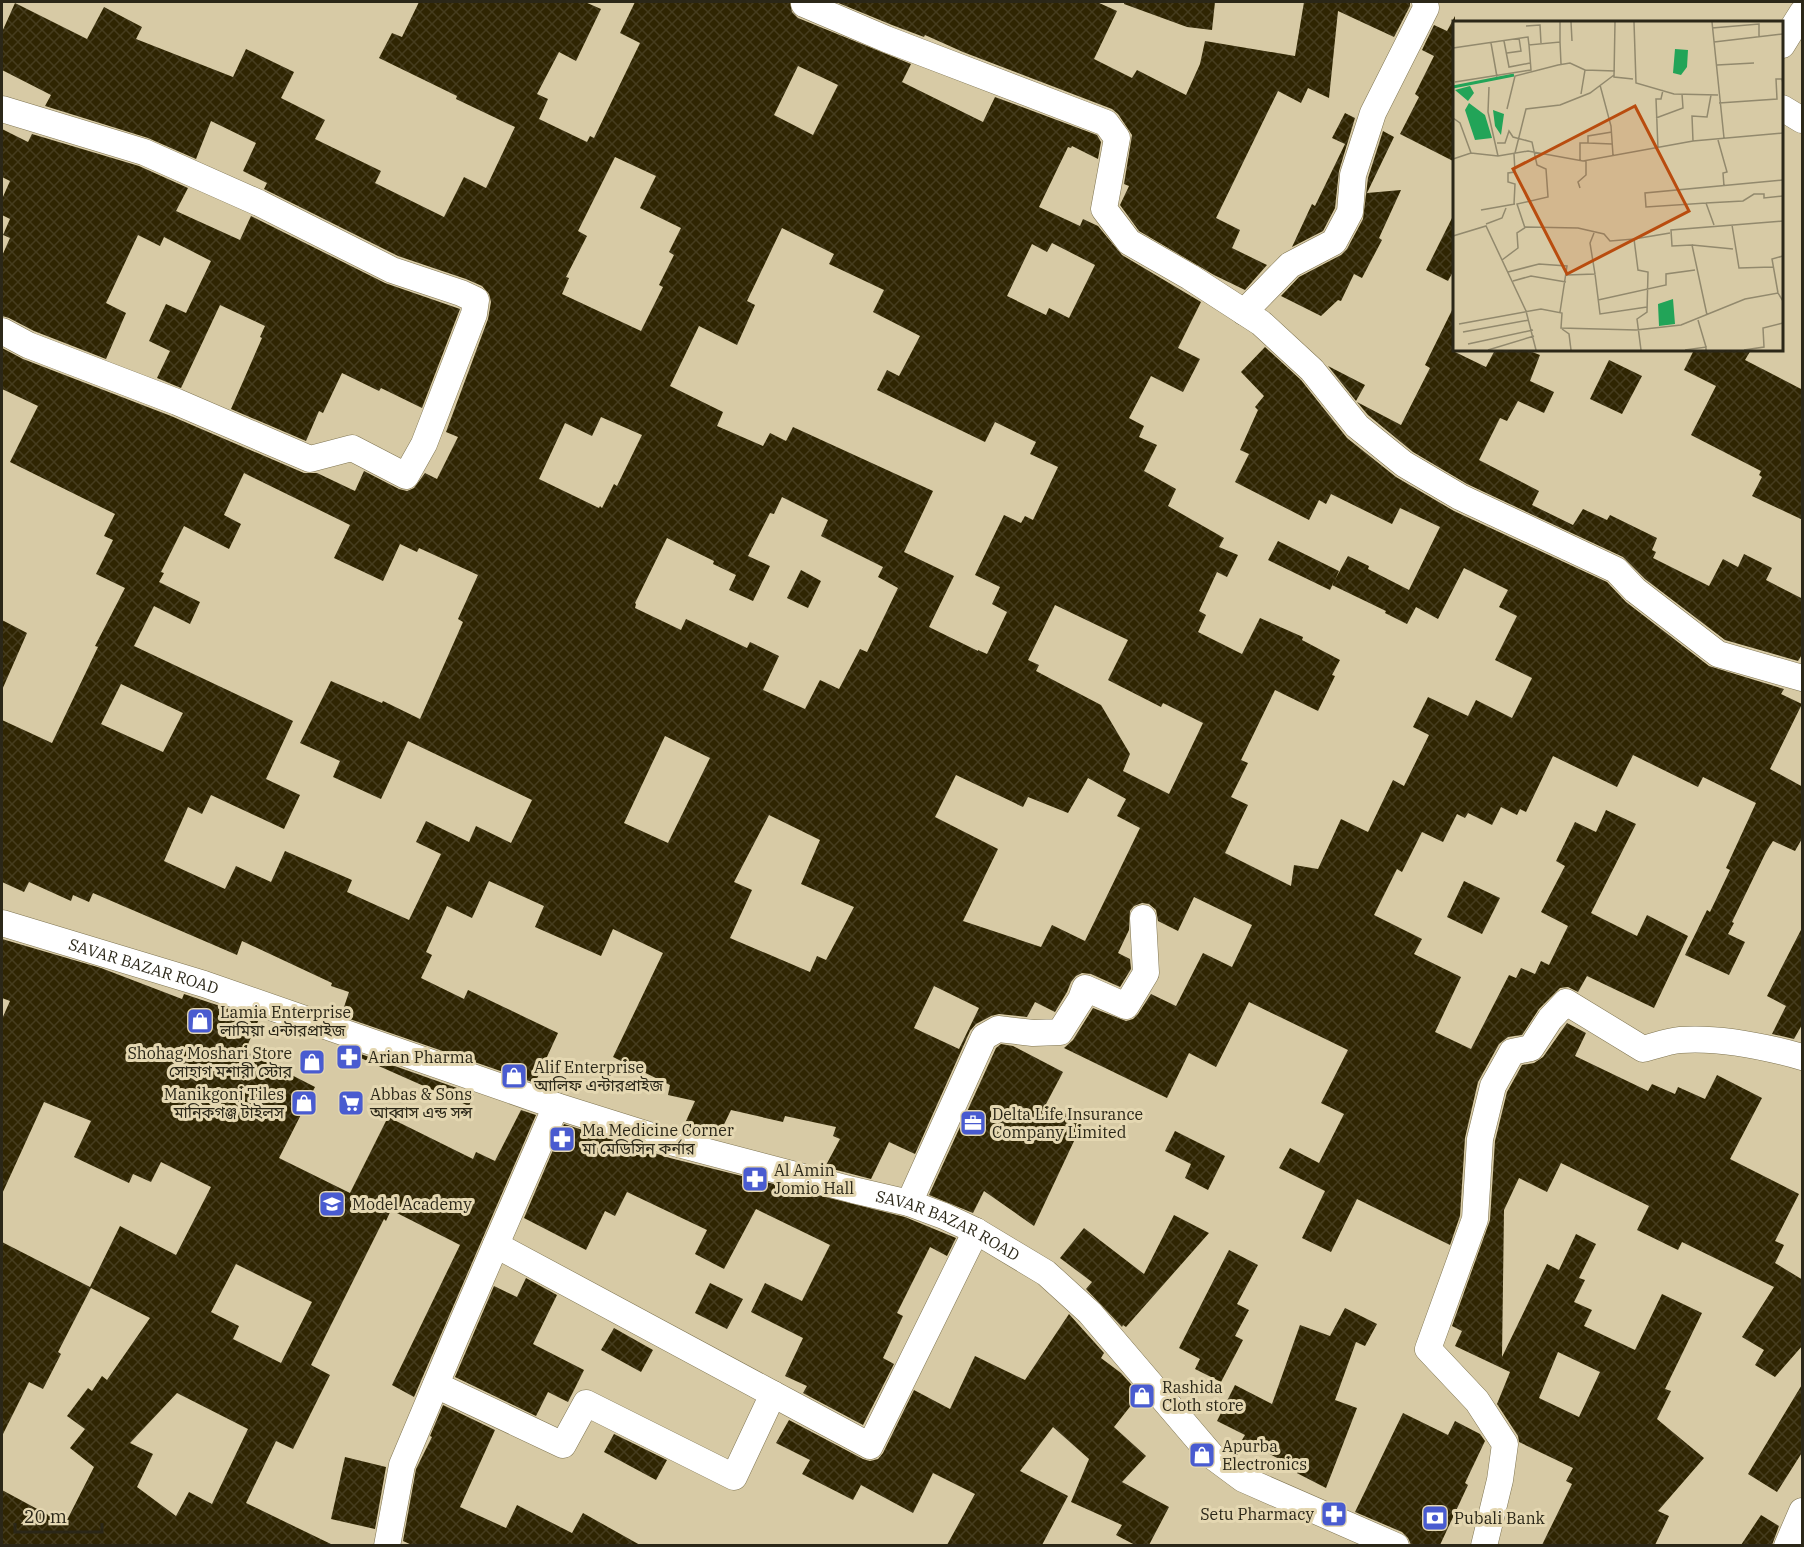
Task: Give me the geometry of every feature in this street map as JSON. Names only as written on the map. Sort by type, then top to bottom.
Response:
[{"type":"street","points":[[803,2],[886,39],[1106,123],[1117,138],[1104,208],[1129,242],[1190,276],[1261,323],[1311,370],[1357,426],[1404,464],[1460,497],[1616,570],[1635,590],[1718,654],[1803,678]]},
{"type":"street","points":[[1244,312],[1290,265],[1334,242],[1350,212],[1353,176],[1373,113],[1426,8],[1425,2]]},
{"type":"street","points":[[1783,43],[1803,13]]},
{"type":"street","points":[[2,109],[144,152],[259,203],[392,270],[476,300],[474,314],[424,444],[406,476],[352,448],[310,459],[177,402],[28,345],[2,331]]},
{"type":"street","points":[[1783,109],[1803,120]]},
{"type":"street","points":[[909,1203],[984,1036],[998,1029],[1033,1033],[1060,1032],[1081,999],[1085,988],[1126,1006],[1146,972],[1143,918]]},
{"type":"street","name":"SAVAR BAZAR ROAD","points":[[2,923],[204,984],[556,1106],[674,1143],[909,1203],[944,1216],[976,1231],[1046,1273],[1090,1313],[1212,1456],[1243,1479],[1396,1545]]},
{"type":"street","points":[[1484,1545],[1500,1480],[1505,1443],[1477,1401],[1428,1349],[1475,1219],[1480,1138],[1493,1086],[1512,1052],[1531,1048],[1550,1019],[1566,1002],[1643,1049],[1679,1040],[1719,1041],[1764,1047],[1803,1057]]},
{"type":"street","points":[[387,1545],[402,1465],[556,1106]]},
{"type":"street","points":[[496,1245],[870,1446],[976,1231]]},
{"type":"street","points":[[436,1385],[563,1445],[586,1403],[734,1477],[773,1394]]},
{"type":"street","points":[[1787,1545],[1803,1511]]},
{"type":"building","points":[[419,2],[585,2],[601,9],[576,61],[559,52],[537,94],[548,99],[539,119],[587,142],[590,136],[594,138],[640,43],[620,33],[635,2],[790,2],[792,12],[798,18],[911,64],[902,82],[983,122],[995,97],[1097,135],[1101,142],[1098,159],[1072,146],[1068,147],[1039,207],[1080,226],[1083,219],[1098,226],[1122,255],[1201,302],[1178,348],[1200,359],[1183,392],[1151,376],[1129,418],[1144,426],[1139,437],[1157,445],[1144,471],[1176,489],[1168,506],[1224,538],[1219,547],[1238,555],[1227,577],[1217,572],[1199,611],[1206,615],[1198,632],[1242,654],[1260,618],[1303,637],[1302,640],[1340,660],[1318,711],[1275,690],[1241,760],[1248,763],[1231,797],[1248,805],[1225,853],[1291,886],[1294,865],[1318,869],[1341,819],[1368,832],[1393,780],[1404,786],[1429,735],[1413,727],[1428,697],[1468,716],[1476,700],[1512,718],[1532,678],[1495,660],[1517,616],[1499,607],[1508,590],[1464,568],[1438,619],[1416,607],[1407,624],[1385,613],[1386,611],[1332,585],[1348,556],[1409,590],[1440,527],[1400,508],[1392,524],[1331,494],[1326,504],[1319,500],[1309,520],[1235,482],[1249,454],[1240,450],[1258,410],[1255,407],[1264,396],[1241,372],[1265,347],[1301,380],[1347,438],[1396,477],[1454,511],[1607,582],[1626,602],[1709,666],[1784,689],[1781,694],[1802,704],[1770,769],[1803,787],[1803,837],[1795,851],[1773,841],[1766,852],[1728,934],[1745,942],[1729,975],[1685,955],[1707,910],[1710,912],[1730,870],[1726,868],[1756,803],[1703,777],[1698,787],[1633,755],[1617,787],[1553,756],[1526,812],[1520,809],[1517,815],[1501,807],[1492,825],[1468,813],[1465,818],[1457,814],[1443,842],[1422,832],[1402,872],[1397,869],[1374,915],[1422,939],[1414,954],[1461,977],[1435,1032],[1471,1049],[1509,975],[1516,978],[1521,968],[1535,974],[1541,961],[1549,965],[1568,926],[1541,912],[1565,866],[1556,861],[1575,822],[1596,832],[1606,810],[1636,824],[1591,913],[1637,936],[1647,915],[1688,936],[1654,1008],[1587,976],[1578,992],[1568,987],[1560,988],[1539,1009],[1522,1035],[1508,1037],[1499,1044],[1478,1082],[1465,1138],[1460,1216],[1450,1245],[1357,1199],[1331,1252],[1302,1238],[1325,1191],[1279,1168],[1290,1148],[1319,1163],[1344,1114],[1321,1103],[1348,1050],[1249,1002],[1216,1067],[1189,1053],[1167,1098],[1064,1048],[1073,1040],[1093,1008],[1126,1021],[1138,1014],[1151,994],[1176,1006],[1203,953],[1232,967],[1252,925],[1194,897],[1178,931],[1158,921],[1156,910],[1149,904],[1142,903],[1134,906],[1130,911],[1129,930],[1118,953],[1130,959],[1131,969],[1120,987],[1091,974],[1082,973],[1071,982],[1055,1012],[1035,1002],[1027,1017],[999,1014],[976,1024],[970,1031],[915,1154],[889,1142],[871,1179],[825,1167],[840,1139],[833,1136],[836,1127],[785,1116],[783,1122],[731,1110],[717,1139],[682,1130],[695,1101],[668,1095],[670,1085],[613,1057],[663,953],[613,929],[601,956],[535,927],[544,906],[489,881],[472,918],[447,906],[426,952],[432,955],[421,978],[464,999],[468,990],[558,1033],[535,1083],[341,1016],[349,992],[331,986],[332,983],[242,941],[237,955],[93,893],[89,902],[73,895],[71,901],[29,882],[24,892],[2,882],[2,720],[52,743],[98,647],[95,646],[125,588],[96,574],[113,540],[104,536],[115,514],[10,462],[38,406],[2,389],[2,348],[23,359],[171,416],[304,473],[317,473],[355,491],[364,471],[407,491],[414,488],[425,473],[437,479],[458,437],[446,432],[488,319],[491,302],[489,294],[482,286],[398,256],[264,189],[267,183],[243,171],[256,143],[211,121],[196,159],[148,138],[45,106],[51,95],[2,70],[2,32],[15,3],[87,39],[104,7],[142,27],[136,39],[233,77],[246,49],[294,72],[281,98],[325,120],[315,139],[381,171],[375,183],[444,217],[464,177],[486,188],[515,127],[379,58],[392,33],[402,37]],"holes":[[[798,66],[838,85],[813,135],[774,115]],[[615,157],[656,176],[640,208],[681,228],[669,252],[674,255],[659,285],[663,287],[641,331],[562,294],[569,278],[566,277],[587,236],[578,231]],[[782,228],[834,254],[829,264],[884,290],[873,312],[920,336],[899,376],[887,370],[877,390],[985,442],[995,422],[1036,442],[1030,454],[1058,467],[1033,520],[1025,516],[1021,523],[1004,515],[975,575],[1000,587],[992,604],[1007,612],[987,654],[929,627],[954,576],[904,552],[933,491],[793,427],[786,441],[770,433],[763,446],[717,426],[723,412],[670,386],[699,326],[737,345],[755,305],[747,301]],[[1052,243],[1095,265],[1069,318],[1049,308],[1046,315],[1007,296],[1032,244],[1047,252]],[[601,417],[642,435],[617,486],[614,484],[602,508],[539,479],[565,423],[592,436]],[[244,473],[350,525],[334,558],[383,581],[400,544],[417,552],[419,548],[478,575],[458,619],[463,622],[420,719],[383,701],[382,703],[331,681],[300,743],[340,761],[333,777],[381,799],[408,741],[532,800],[511,843],[476,826],[469,842],[426,821],[416,842],[441,854],[409,920],[347,892],[352,880],[285,851],[271,882],[236,866],[225,889],[164,861],[188,807],[202,814],[211,795],[284,829],[300,795],[266,779],[293,721],[134,646],[154,606],[190,624],[200,602],[159,582],[164,573],[161,572],[184,526],[229,549],[241,524],[224,515]],[[782,497],[828,520],[821,536],[883,567],[878,577],[898,588],[867,652],[860,649],[839,689],[820,680],[805,709],[763,690],[779,656],[750,642],[747,648],[686,619],[681,630],[635,608],[635,603],[667,538],[714,561],[713,564],[736,575],[729,590],[753,601],[770,566],[748,556],[770,513],[774,514]],[[1055,605],[1128,640],[1108,680],[1161,707],[1163,703],[1203,723],[1169,794],[1123,771],[1130,754],[1101,705],[1036,671],[1039,665],[1028,660]],[[121,684],[183,713],[163,752],[101,724]],[[665,736],[710,758],[668,843],[624,823]],[[956,775],[1023,807],[1028,797],[1068,813],[1088,778],[1126,799],[1117,816],[1140,828],[1085,941],[1052,925],[1041,947],[963,921],[998,849],[935,817]],[[769,815],[820,840],[801,884],[854,907],[826,960],[817,956],[810,972],[730,938],[752,890],[734,882]],[[934,986],[979,1008],[959,1049],[914,1028]]]},
{"type":"building","points":[[836,2],[1097,2],[1117,11],[1094,59],[1132,78],[1137,70],[1186,95],[1200,64],[1205,41],[1295,56],[1304,2],[1410,2],[1410,6],[1394,37],[1338,11],[1329,98],[1308,88],[1301,103],[1278,91],[1216,218],[1240,230],[1232,248],[1267,265],[1245,290],[1214,275],[1139,231],[1120,205],[1129,186],[1124,184],[1132,135],[1112,109]]},
{"type":"building","points":[[1124,2],[1215,2],[1212,30],[1187,27],[1124,4]]},
{"type":"building","points":[[1455,16],[1455,21],[1453,21],[1453,161],[1400,134],[1419,97],[1415,94],[1434,56],[1422,50],[1434,25],[1447,31]]},
{"type":"building","points":[[1345,113],[1355,118],[1339,171],[1335,208],[1323,231],[1292,247],[1312,204],[1315,206],[1345,144],[1332,138]]},
{"type":"building","points":[[2,129],[28,142],[32,134],[139,166],[188,188],[176,211],[240,240],[251,216],[385,283],[460,309],[422,408],[381,388],[379,391],[342,373],[323,413],[319,411],[306,441],[231,409],[265,326],[220,305],[181,388],[157,378],[170,351],[149,341],[166,304],[186,313],[211,261],[164,237],[160,246],[138,235],[106,303],[126,313],[106,359],[2,316],[2,256],[10,238],[3,235],[10,219],[2,215],[2,199],[10,181],[2,177]]},
{"type":"building","points":[[1383,131],[1394,137],[1367,193],[1401,190],[1379,238],[1382,240],[1362,278],[1354,274],[1341,301],[1338,300],[1321,316],[1281,296],[1299,277],[1341,255],[1347,249],[1363,219],[1368,178]]},
{"type":"building","points":[[1453,216],[1453,272],[1448,281],[1426,270]]},
{"type":"building","points":[[1453,308],[1453,351],[1486,367],[1494,351],[1530,351],[1540,355],[1530,381],[1554,392],[1544,413],[1518,401],[1507,421],[1500,418],[1479,460],[1539,491],[1532,505],[1573,525],[1583,509],[1607,520],[1610,515],[1657,538],[1652,550],[1656,552],[1653,558],[1709,586],[1723,559],[1738,567],[1744,554],[1772,568],[1766,580],[1803,599],[1803,653],[1798,661],[1725,640],[1645,579],[1623,557],[1467,484],[1413,452],[1368,415],[1357,402],[1401,425],[1430,368],[1425,365]]},
{"type":"building","points":[[1694,351],[1750,351],[1745,360],[1803,390],[1803,520],[1752,496],[1762,477],[1759,475],[1761,471],[1691,435],[1716,386],[1684,370]]},
{"type":"building","points":[[1609,360],[1642,376],[1622,414],[1590,399]]},
{"type":"building","points":[[1328,366],[1365,385],[1356,401]]},
{"type":"building","points":[[1278,541],[1339,571],[1330,590],[1268,560]]},
{"type":"building","points":[[801,570],[821,581],[808,608],[787,598]]},
{"type":"building","points":[[2,620],[27,633],[2,690]]},
{"type":"building","points":[[1464,881],[1500,898],[1482,934],[1447,917]]},
{"type":"building","points":[[1803,926],[1803,1023],[1794,1039],[1772,1034],[1786,1006],[1767,996]]},
{"type":"building","points":[[2,939],[101,968],[182,999],[184,994],[259,1019],[245,1051],[315,1087],[279,1158],[350,1193],[388,1117],[473,1159],[476,1152],[495,1161],[521,1110],[536,1115],[414,1397],[392,1385],[460,1245],[391,1210],[386,1221],[384,1219],[311,1365],[330,1375],[293,1449],[276,1441],[246,1503],[333,1545],[2,1545],[2,1490],[65,1524],[94,1467],[70,1448],[85,1429],[67,1416],[88,1388],[92,1391],[102,1376],[107,1380],[150,1318],[91,1288],[58,1352],[61,1354],[43,1389],[29,1382],[2,1436],[2,1242],[90,1287],[120,1226],[176,1255],[211,1187],[161,1162],[151,1182],[133,1174],[129,1183],[74,1157],[91,1121],[44,1102],[2,1194],[2,1019],[10,1001],[2,998]],"holes":[[[236,1264],[312,1302],[281,1363],[233,1339],[239,1326],[211,1312]],[[177,1393],[248,1429],[212,1504],[189,1492],[176,1516],[137,1487],[153,1454],[130,1443]]]},
{"type":"building","points":[[1567,1023],[1586,1033],[1575,1056],[1648,1091],[1652,1084],[1675,1094],[1678,1087],[1705,1099],[1717,1075],[1762,1098],[1730,1159],[1799,1194],[1775,1241],[1784,1245],[1775,1263],[1803,1280],[1803,1345],[1775,1377],[1755,1365],[1764,1350],[1742,1337],[1774,1287],[1682,1242],[1678,1250],[1637,1230],[1649,1206],[1561,1163],[1547,1192],[1519,1178],[1504,1210],[1502,1357],[1547,1264],[1559,1270],[1576,1234],[1596,1244],[1579,1278],[1585,1280],[1574,1302],[1592,1310],[1584,1326],[1635,1350],[1662,1294],[1702,1313],[1665,1389],[1671,1391],[1657,1419],[1704,1458],[1658,1511],[1669,1516],[1655,1545],[1542,1545],[1572,1484],[1566,1481],[1573,1468],[1519,1442],[1518,1436],[1497,1404],[1510,1372],[1455,1346],[1462,1331],[1452,1326],[1490,1220],[1495,1141],[1507,1092],[1522,1065],[1534,1063],[1543,1057]],"holes":[[[1558,1352],[1600,1372],[1579,1417],[1539,1398]]]},
{"type":"building","points":[[1001,1044],[1013,1046],[1063,1072],[1046,1104],[1083,1122],[1034,1226],[984,1191],[973,1213],[929,1195],[996,1048]]},
{"type":"building","points":[[338,1046],[474,1094],[469,1106],[338,1048]]},
{"type":"building","points":[[564,1124],[670,1158],[905,1217],[956,1238],[947,1256],[930,1247],[897,1313],[903,1316],[883,1358],[894,1364],[863,1425],[803,1393],[807,1386],[785,1376],[803,1338],[751,1312],[765,1283],[802,1301],[830,1245],[756,1209],[724,1269],[695,1254],[707,1230],[627,1192],[615,1216],[605,1211],[586,1250],[524,1218]]},
{"type":"building","points":[[1175,1131],[1225,1156],[1208,1190],[1185,1178],[1191,1164],[1165,1151]]},
{"type":"building","points":[[1174,1215],[1209,1233],[1126,1327],[1123,1325],[1122,1327],[1086,1289],[1092,1282],[1060,1258],[1084,1228],[1144,1274]]},
{"type":"building","points":[[1229,1250],[1258,1265],[1237,1304],[1249,1310],[1235,1336],[1243,1340],[1221,1382],[1195,1369],[1200,1359],[1179,1348]]},
{"type":"building","points":[[526,1278],[557,1295],[533,1344],[584,1370],[568,1402],[548,1392],[536,1416],[455,1377],[494,1286],[517,1297]]},
{"type":"building","points":[[710,1283],[743,1299],[727,1329],[695,1313]]},
{"type":"building","points":[[1345,1308],[1377,1324],[1365,1346],[1356,1342],[1335,1400],[1357,1408],[1326,1488],[1289,1469],[1291,1465],[1242,1440],[1245,1435],[1217,1421],[1235,1385],[1272,1404],[1300,1325],[1330,1336]]},
{"type":"building","points":[[1069,1314],[1104,1353],[1101,1358],[1121,1373],[1140,1394],[1114,1427],[1146,1456],[1122,1482],[1169,1507],[1149,1545],[1135,1545],[1116,1535],[1122,1525],[1071,1502],[1089,1459],[1053,1427],[1020,1471],[1068,1496],[1042,1545],[947,1545],[975,1494],[933,1473],[913,1513],[861,1485],[853,1500],[802,1474],[810,1460],[776,1443],[789,1420],[863,1459],[870,1461],[878,1459],[914,1390],[950,1409],[975,1356],[1025,1380]]},
{"type":"building","points":[[614,1328],[653,1350],[641,1372],[601,1350]]},
{"type":"building","points":[[1803,1383],[1803,1451],[1777,1492],[1748,1474]]},
{"type":"building","points":[[443,1405],[495,1430],[460,1507],[506,1528],[517,1505],[572,1533],[583,1513],[640,1545],[412,1545],[403,1541],[416,1469],[432,1437],[430,1436]]},
{"type":"building","points":[[1403,1413],[1448,1435],[1455,1421],[1480,1434],[1485,1441],[1465,1483],[1468,1485],[1440,1545],[1411,1545],[1402,1532],[1355,1512]]},
{"type":"building","points":[[614,1434],[667,1460],[656,1480],[604,1452]]},
{"type":"building","points":[[345,1457],[386,1467],[375,1529],[331,1519]]},
{"type":"building","points":[[1761,1515],[1779,1526],[1772,1545],[1741,1545]]},
{"type":"place","name":"Lamia Enterprise লামিয়া এন্টারপ্রাইজ","points":[[200,1021]]},
{"type":"place","name":"Arian Pharma","points":[[349,1057]]},
{"type":"place","name":"Shohag Moshari Store সোহাগ মশারী স্টোর","points":[[312,1062]]},
{"type":"place","name":"Alif Enterprise আলিফ এন্টারপ্রাইজ","points":[[514,1076]]},
{"type":"place","name":"Manikgonj Tiles মানিকগঞ্জ টাইলস","points":[[304,1103]]},
{"type":"place","name":"Abbas & Sons আব্বাস এন্ড সন্স","points":[[351,1103]]},
{"type":"place","name":"Delta Life Insurance Company Limited","points":[[973,1123]]},
{"type":"place","name":"Ma Medicine Corner মা মেডিসিন কর্নার","points":[[562,1139]]},
{"type":"place","name":"Al Amin Jomio Hall","points":[[755,1179]]},
{"type":"place","name":"Model Academy","points":[[332,1204]]},
{"type":"place","name":"Rashida Cloth store","points":[[1142,1396]]},
{"type":"place","name":"Apurba Electronics","points":[[1202,1455]]},
{"type":"place","name":"Setu Pharmacy","points":[[1334,1514]]},
{"type":"place","name":"Pubali Bank","points":[[1435,1518]]}]
